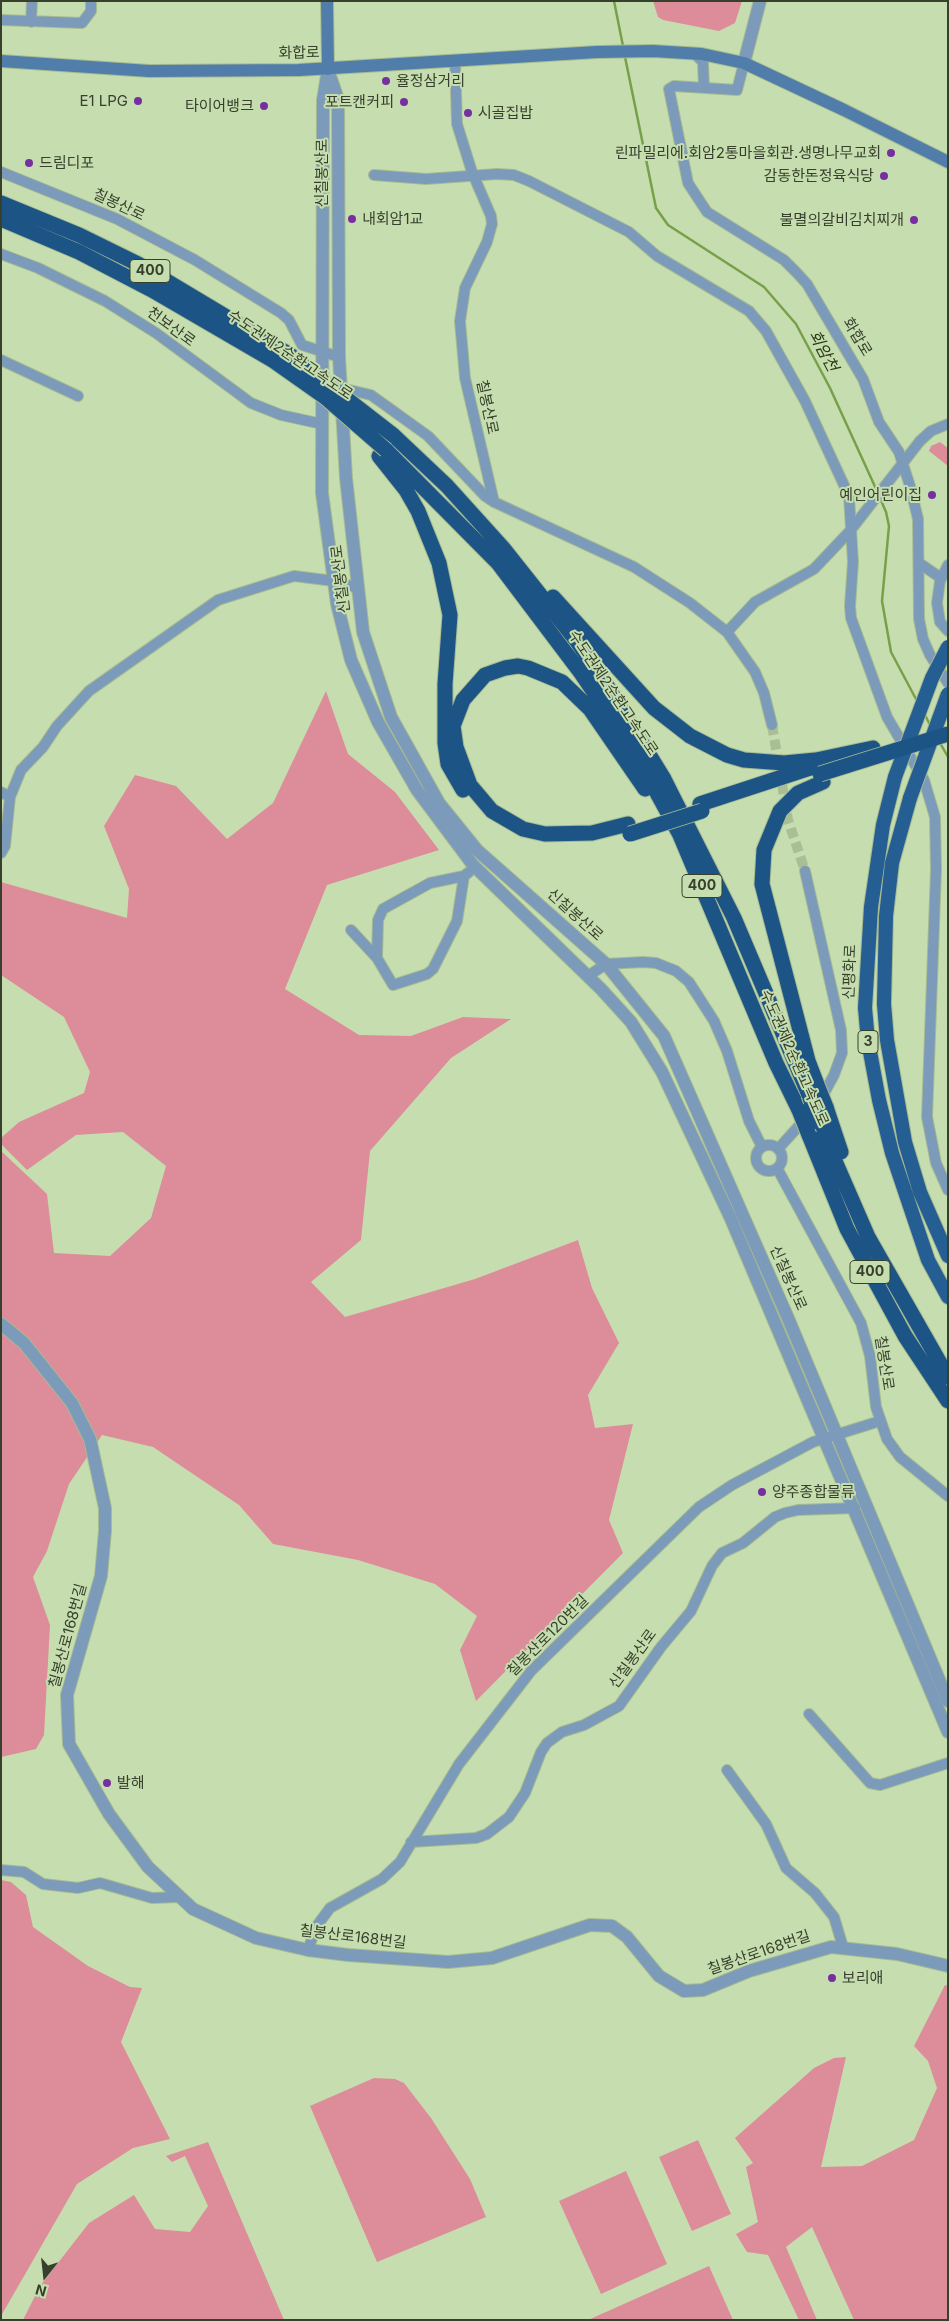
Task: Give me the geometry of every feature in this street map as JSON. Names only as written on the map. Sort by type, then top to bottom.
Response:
[{"type":"highway","name":"수도권제2순환고속도로","points":[[1,203],[79,235],[138,264],[290,354],[393,434],[447,486],[503,548],[576,640],[605,683],[664,779],[734,918],[812,1089],[818,1122],[868,1237],[948,1377]]},
{"type":"highway","name":"수도권제2순환고속도로","points":[[1,219],[78,252],[213,324],[246,350],[277,367],[383,453],[498,563],[581,673],[634,752],[680,835],[776,1063],[799,1110],[847,1229],[905,1336],[948,1402]]},
{"type":"highway","points":[[383,453],[418,511],[439,563],[450,614],[445,684],[445,743],[448,764],[456,780],[469,798],[495,824],[511,834],[552,845],[585,844],[819,770],[948,734]]},
{"type":"highway","points":[[447,486],[505,540],[632,684],[670,723],[719,751],[744,760],[819,770]]},
{"type":"highway","name":"신평화로","points":[[948,647],[932,678],[895,777],[883,825],[870,907],[865,1008],[868,1041],[879,1100],[892,1153],[928,1260],[948,1297]]},
{"type":"highway","points":[[629,829],[572,836],[545,834],[523,829],[492,811],[470,785],[453,735],[454,718],[467,692],[484,675],[512,667],[528,668],[562,682],[579,696],[590,709],[694,866]]},
{"type":"highway","name":"3","points":[[948,694],[910,798],[892,863],[886,916],[884,1004],[887,1040],[905,1142],[920,1192],[948,1256]]},
{"type":"highway","points":[[868,1237],[826,1107],[812,1089],[808,1061],[762,884],[764,850],[780,811],[819,770],[873,748],[948,724]]},
{"type":"main road","points":[[327,1],[328,70]]},
{"type":"main road","name":"화합로","points":[[1,61],[149,71],[328,70],[597,52],[653,51],[695,54]]},
{"type":"main road","points":[[695,54],[719,56],[744,63],[948,162]]},
{"type":"street","points":[[31,22],[32,1]]},
{"type":"street","points":[[1,20],[82,23],[91,12],[91,1]]},
{"type":"street","points":[[744,63],[760,1]]},
{"type":"street","points":[[695,54],[703,62],[704,88]]},
{"type":"street","name":"칠봉산로","points":[[455,61],[456,114],[462,142],[472,174],[491,216],[492,224],[487,242],[465,288],[460,321],[460,340],[474,424],[494,502]]},
{"type":"street","name":"화합로","points":[[744,63],[737,90],[674,86],[669,90],[688,183],[706,212],[784,260],[807,284],[863,379],[879,422],[899,452],[900,469],[918,519],[919,619],[923,639],[930,655],[948,683]]},
{"type":"street","name":"신칠봉산로","points":[[328,70],[338,99],[339,357],[346,478],[363,632],[391,717],[440,803],[476,850],[606,964],[664,1036],[788,1318],[854,1508],[948,1732]]},
{"type":"street","name":"신칠봉산로","points":[[328,70],[323,100],[322,494],[336,604],[351,660],[378,722],[417,790],[475,867],[588,976],[631,1022],[662,1072],[830,1436],[948,1701]]},
{"type":"street","name":"칠봉산로","points":[[1,172],[117,218],[195,260],[268,303],[288,320],[302,345],[339,357]]},
{"type":"street","points":[[374,175],[426,178],[472,174],[514,175],[629,232],[657,256],[749,312],[758,320],[805,401],[848,496],[853,562],[850,599],[851,618],[887,717],[924,780],[935,818],[937,853],[927,1117],[936,1162],[948,1190]]},
{"type":"street","name":"천보산로","points":[[1,254],[38,268],[112,306],[156,333],[251,403],[281,415],[322,424]]},
{"type":"street","points":[[1,360],[78,396]]},
{"type":"street","points":[[341,388],[372,395],[428,436],[494,502],[634,567],[690,603],[727,632],[755,672],[764,693],[772,725]]},
{"type":"street","points":[[727,632],[754,602],[814,569],[850,531],[926,435],[948,424]]},
{"type":"street","points":[[919,563],[941,578]]},
{"type":"street","points":[[948,565],[941,578],[937,592],[940,622],[948,631]]},
{"type":"street","points":[[1,853],[5,846],[6,795],[21,770],[43,747],[57,726],[89,692],[218,600],[294,576],[334,581],[358,588]]},
{"type":"street","points":[[377,958],[378,920],[383,909],[430,883],[464,876],[475,867]]},
{"type":"street","points":[[778,1149],[819,1103],[834,1075],[842,1053],[841,1030],[805,871]]},
{"type":"street","points":[[351,930],[377,958],[393,985],[430,972],[457,922],[464,876]]},
{"type":"street","points":[[588,976],[606,964],[656,963],[676,971],[689,982],[714,1021],[727,1051],[749,1121],[762,1147]]},
{"type":"street","points":[[771,1145],[778,1149],[782,1161],[777,1168],[768,1171],[758,1165],[756,1157],[762,1147],[771,1145]]},
{"type":"street","name":"칠봉산로","points":[[777,1168],[862,1323],[870,1356],[876,1407],[887,1439],[900,1457],[948,1496]]},
{"type":"street","name":"칠봉산로168번길","points":[[1,1324],[24,1343],[72,1403],[90,1439],[104,1508],[105,1531],[101,1576],[68,1695],[69,1744],[115,1821],[148,1867],[193,1909],[256,1938],[308,1950],[348,1956],[448,1962],[492,1958],[590,1925],[612,1926],[627,1937],[659,1976],[684,1991],[703,1990],[749,1971],[823,1948],[843,1947],[897,1954],[948,1966]]},
{"type":"street","name":"칠봉산로120번길","points":[[308,1950],[316,1926],[330,1908],[382,1879],[400,1862],[459,1764],[530,1671],[618,1588],[633,1570],[699,1507],[713,1496],[805,1446],[830,1436],[880,1421]]},
{"type":"street","name":"신칠봉산로","points":[[412,1842],[476,1838],[487,1834],[509,1817],[525,1793],[541,1752],[548,1743],[562,1732],[584,1725],[618,1706],[661,1647],[691,1611],[712,1566],[722,1553],[743,1543],[775,1517],[785,1513],[798,1510],[854,1508]]},
{"type":"street","points":[[809,1714],[870,1784],[880,1785],[948,1763]]},
{"type":"street","points":[[727,1770],[766,1824],[786,1868],[815,1893],[834,1917],[843,1947]]},
{"type":"street","points":[[1,1870],[24,1872],[43,1884],[78,1888],[100,1883],[152,1898],[180,1897]]},
{"type":"shaded area","points":[[653,1],[742,1],[735,23],[719,31],[663,20],[658,17]]},
{"type":"shaded area","points":[[940,442],[948,448],[948,466],[929,451],[931,446]]},
{"type":"shaded area","points":[[326,691],[348,754],[395,792],[439,850],[327,885],[285,989],[359,1035],[411,1036],[463,1017],[511,1019],[451,1058],[370,1151],[361,1240],[311,1282],[345,1317],[475,1279],[578,1240],[592,1288],[619,1343],[588,1395],[595,1428],[633,1424],[609,1520],[623,1553],[476,1701],[460,1650],[477,1616],[435,1584],[358,1560],[273,1544],[239,1505],[153,1447],[102,1435],[69,1484],[47,1551],[33,1577],[50,1625],[44,1735],[36,1749],[1,1757],[1,1151],[47,1194],[54,1253],[110,1256],[151,1218],[166,1166],[123,1132],[76,1135],[27,1170],[1,1144],[1,1138],[19,1122],[84,1093],[90,1072],[64,1017],[1,975],[1,882],[127,918],[129,889],[104,826],[135,775],[176,786],[227,839],[273,803]]},
{"type":"shaded area","points":[[1,1880],[11,1882],[26,1895],[33,1927],[88,1966],[130,1987],[142,1988],[121,2042],[170,2139],[133,2148],[77,2184],[1,2316]]},
{"type":"shaded area","points":[[945,1985],[948,1986],[948,2320],[854,2320],[812,2227],[786,2247],[817,2320],[799,2320],[768,2255],[747,2252],[736,2234],[758,2222],[746,2167],[753,2163],[735,2138],[814,2068],[834,2058],[846,2057],[821,2167],[862,2166],[914,2140],[937,2088],[928,2061],[914,2046]]},
{"type":"shaded area","points":[[374,2078],[395,2079],[404,2083],[431,2118],[470,2179],[486,2217],[377,2262],[310,2106]]},
{"type":"shaded area","points":[[698,2140],[731,2214],[692,2231],[659,2157]]},
{"type":"shaded area","points":[[208,2142],[284,2320],[23,2320],[40,2286],[89,2223],[134,2195],[155,2229],[190,2232],[208,2206],[185,2156],[172,2162],[166,2156]]},
{"type":"shaded area","points":[[626,2171],[667,2264],[601,2294],[559,2201]]},
{"type":"shaded area","points":[[709,2266],[733,2320],[588,2320]]},
{"type":"waterway","name":"회암천","points":[[614,1],[623,46]]},
{"type":"waterway","name":"회암천","points":[[625,57],[656,208],[668,225],[764,287],[796,324],[830,388],[877,491]]},
{"type":"waterway","name":"회암천","points":[[880,498],[889,526],[882,601],[891,652],[917,701]]},
{"type":"waterway","name":"회암천","points":[[925,715],[930,725]]},
{"type":"waterway","name":"회암천","points":[[940,743],[948,757]]},
{"type":"tunnel","points":[[772,725],[788,820],[805,871]]},
{"type":"place","name":"율정삼거리","points":[[386,81]]},
{"type":"place","name":"E1 LPG","points":[[138,101]]},
{"type":"place","name":"포트캔커피","points":[[404,102]]},
{"type":"place","name":"타이어뱅크","points":[[264,106]]},
{"type":"place","name":"시골집밥","points":[[468,113]]},
{"type":"place","name":"린파밀리에.회암2통마을회관.생명나무교회","points":[[891,153]]},
{"type":"place","name":"드림디포","points":[[29,163]]},
{"type":"place","name":"감동한돈정육식당","points":[[884,176]]},
{"type":"place","name":"내회암1교","points":[[352,219]]},
{"type":"place","name":"불멸의갈비김치찌개","points":[[914,220]]},
{"type":"place","name":"예인어린이집","points":[[932,495]]},
{"type":"place","name":"양주종합물류","points":[[762,1492]]},
{"type":"place","name":"발해","points":[[107,1783]]},
{"type":"place","name":"보리애","points":[[832,1978]]}]
